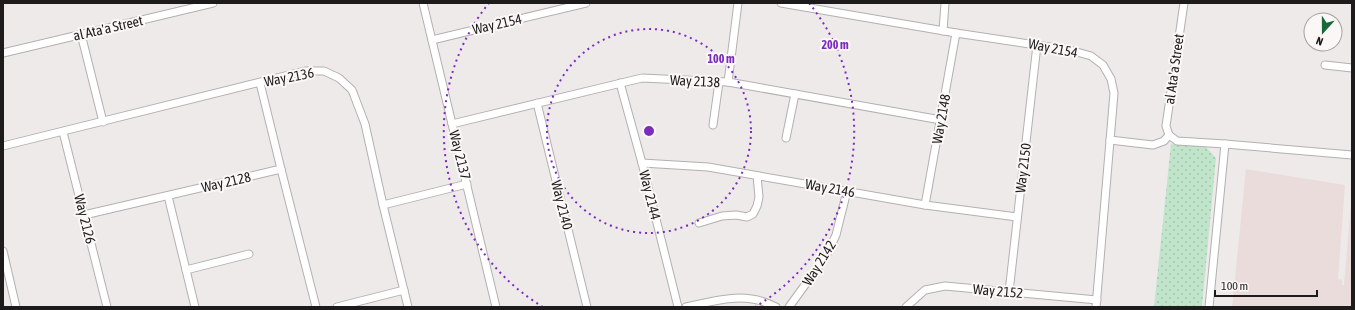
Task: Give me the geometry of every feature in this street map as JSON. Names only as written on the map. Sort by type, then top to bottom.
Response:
[{"type":"street","name":"al Ata'a Street","points":[[3,52],[213,3]]},
{"type":"street","name":"Way 2137","points":[[423,3],[496,307]]},
{"type":"street","name":"Way 2154","points":[[432,40],[586,3]]},
{"type":"street","points":[[728,82],[738,3]]},
{"type":"street","name":"Way 2154","points":[[781,3],[943,31],[1070,50],[1090,56],[1103,65],[1111,79],[1114,93],[1096,304]]},
{"type":"street","points":[[943,31],[945,3]]},
{"type":"street","name":"al Ata'a Street","points":[[1169,136],[1166,126],[1184,3]]},
{"type":"street","name":"Way 2148","points":[[925,205],[956,33]]},
{"type":"street","points":[[81,34],[102,122]]},
{"type":"street","name":"Way 2150","points":[[1009,292],[1037,45]]},
{"type":"street","points":[[1325,65],[1352,68]]},
{"type":"street","name":"Way 2136","points":[[3,146],[305,71],[324,71],[339,78],[352,90],[365,124],[382,206],[408,307]]},
{"type":"street","name":"Way 2138","points":[[452,124],[642,78],[728,82],[941,120]]},
{"type":"street","points":[[713,125],[719,82]]},
{"type":"street","points":[[260,83],[316,307]]},
{"type":"street","name":"Way 2144","points":[[620,83],[642,163],[678,307]]},
{"type":"street","points":[[786,138],[795,94]]},
{"type":"street","name":"Way 2140","points":[[537,103],[587,307]]},
{"type":"street","name":"Way 2126","points":[[63,132],[107,307]]},
{"type":"street","points":[[1110,140],[1153,145],[1164,141],[1169,136],[1177,141],[1352,155]]},
{"type":"street","points":[[1209,307],[1225,144]]},
{"type":"street","name":"Way 2146","points":[[642,163],[708,167],[925,205],[1017,218]]},
{"type":"street","name":"Way 2128","points":[[84,216],[281,169]]},
{"type":"street","points":[[699,223],[722,216],[736,215],[747,217],[753,214],[759,197],[757,176]]},
{"type":"street","points":[[382,206],[467,184]]},
{"type":"street","name":"Way 2142","points":[[789,307],[826,256],[836,236],[847,191]]},
{"type":"street","points":[[168,196],[195,307]]},
{"type":"street","points":[[3,251],[16,307]]},
{"type":"street","points":[[186,270],[249,254]]},
{"type":"street","name":"Way 2152","points":[[906,307],[925,290],[945,286],[1009,292],[1096,304]]},
{"type":"street","points":[[337,307],[404,290]]},
{"type":"street","points":[[686,307],[726,298],[764,300],[776,307]]},
{"type":"shaded area","points":[[1246,169],[1345,185],[1338,279],[1342,280],[1342,285],[1344,285],[1352,192],[1352,307],[1232,307]]},
{"type":"green space","points":[[1171,144],[1206,147],[1216,158],[1202,307],[1154,307]]}]
